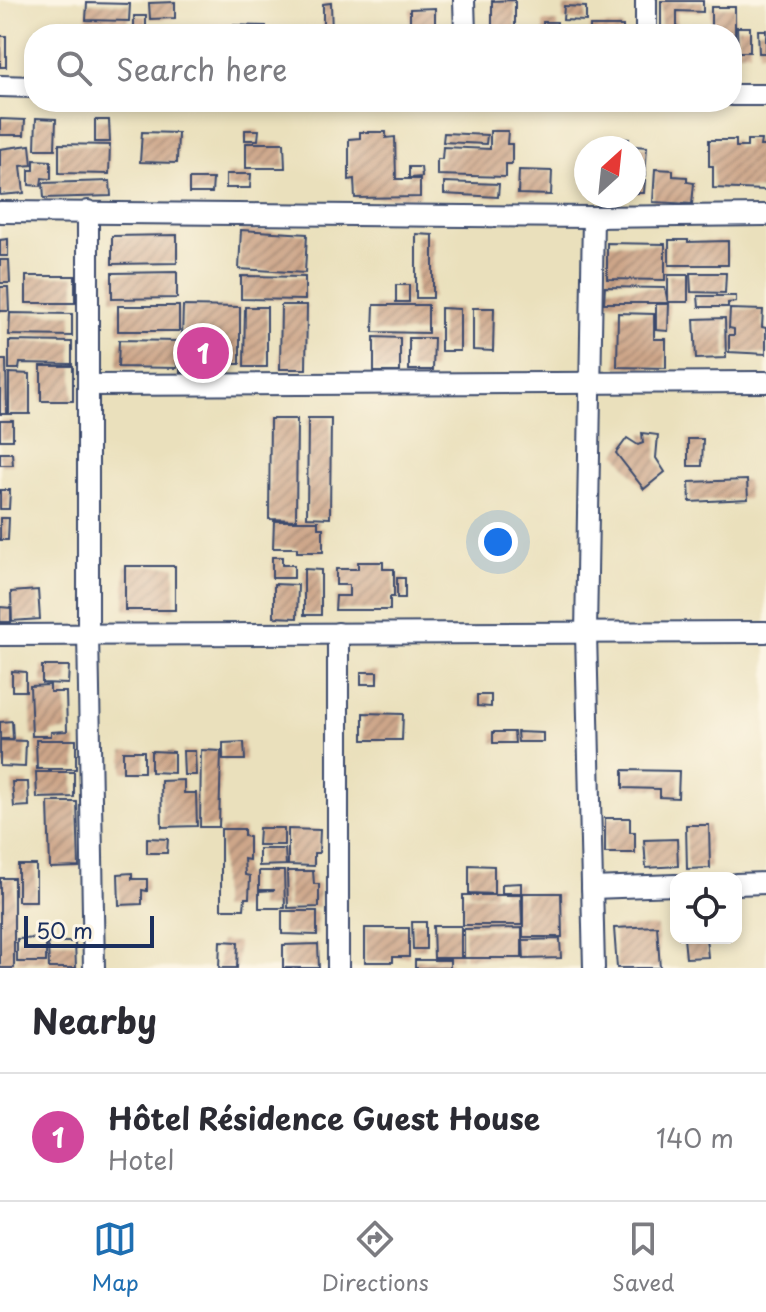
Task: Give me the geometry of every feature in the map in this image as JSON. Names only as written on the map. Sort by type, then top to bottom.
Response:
[{"type":"street","points":[[464,0],[465,24]]},
{"type":"street","points":[[646,0],[646,24]]},
{"type":"street","points":[[0,86],[24,87]]},
{"type":"street","points":[[742,95],[766,95]]},
{"type":"street","points":[[88,211],[88,633],[94,968]]},
{"type":"street","points":[[0,212],[593,217],[766,215]]},
{"type":"street","points":[[593,217],[586,633],[594,968]]},
{"type":"street","points":[[89,385],[766,382]]},
{"type":"street","points":[[0,635],[766,632]]},
{"type":"street","points":[[338,633],[338,968]]},
{"type":"street","points":[[742,884],[766,883]]},
{"type":"street","points":[[592,888],[670,885]]},
{"type":"building","points":[[515,0],[515,24],[492,24],[492,1]]},
{"type":"building","points":[[661,1],[703,1],[703,12],[677,11],[677,24],[661,24]]},
{"type":"building","points":[[175,2],[175,18],[150,19],[149,3]]},
{"type":"building","points":[[87,3],[130,4],[129,21],[86,20]]},
{"type":"building","points":[[331,3],[332,24],[323,24],[323,4]]},
{"type":"building","points":[[564,6],[586,7],[586,21],[563,20]]},
{"type":"building","points":[[711,7],[735,7],[735,24],[711,24]]},
{"type":"building","points":[[435,8],[435,24],[410,24],[410,9]]},
{"type":"building","points":[[134,16],[146,16],[146,24],[134,24]]},
{"type":"building","points":[[742,27],[750,27],[750,52],[742,52]]},
{"type":"building","points":[[758,30],[766,30],[766,53],[759,53]]},
{"type":"building","points":[[0,36],[6,36],[6,67],[0,67]]},
{"type":"building","points":[[36,118],[56,119],[55,149],[35,149]]},
{"type":"building","points":[[0,119],[25,120],[24,135],[0,135]]},
{"type":"building","points":[[95,120],[109,120],[110,142],[95,142]]},
{"type":"building","points":[[245,130],[259,130],[258,140],[245,140]]},
{"type":"building","points":[[490,131],[508,131],[507,144],[512,144],[512,164],[506,164],[506,177],[437,175],[437,159],[442,159],[443,147],[490,149]]},
{"type":"building","points":[[142,132],[178,133],[177,163],[140,162]]},
{"type":"building","points":[[360,132],[386,132],[386,138],[395,137],[396,179],[420,179],[420,197],[355,198],[354,179],[349,180],[349,139],[360,138]]},
{"type":"building","points":[[444,133],[487,135],[486,144],[443,142]]},
{"type":"building","points":[[709,140],[736,140],[736,147],[747,147],[747,140],[761,140],[760,146],[766,146],[766,190],[713,188]]},
{"type":"building","points":[[246,143],[284,143],[285,168],[246,168]]},
{"type":"building","points":[[59,144],[110,145],[109,174],[59,173]]},
{"type":"building","points":[[30,145],[32,165],[21,166],[24,193],[0,195],[0,149]]},
{"type":"building","points":[[34,160],[51,161],[51,179],[42,178],[41,186],[29,185],[29,170],[34,170]]},
{"type":"building","points":[[409,167],[421,167],[422,177],[409,178]]},
{"type":"building","points":[[655,169],[673,170],[673,176],[687,177],[687,182],[694,183],[692,204],[653,202]]},
{"type":"building","points":[[519,170],[552,171],[551,195],[518,194]]},
{"type":"building","points":[[226,174],[251,174],[250,188],[226,188]]},
{"type":"building","points":[[189,179],[213,179],[212,193],[189,193]]},
{"type":"building","points":[[110,181],[111,196],[44,198],[43,183]]},
{"type":"building","points":[[444,182],[499,184],[498,197],[444,194]]},
{"type":"building","points":[[241,230],[307,234],[305,273],[239,269]]},
{"type":"building","points":[[416,234],[433,235],[433,298],[416,298]]},
{"type":"building","points":[[177,235],[177,263],[112,264],[112,236]]},
{"type":"building","points":[[8,239],[8,256],[0,256],[0,240]]},
{"type":"building","points":[[669,240],[728,241],[728,265],[669,265]]},
{"type":"building","points":[[607,243],[665,244],[665,280],[607,279]]},
{"type":"building","points":[[0,260],[9,260],[10,283],[0,283]]},
{"type":"building","points":[[177,272],[177,298],[112,299],[112,273]]},
{"type":"building","points":[[690,273],[726,273],[725,293],[691,292]]},
{"type":"building","points":[[668,275],[688,275],[688,302],[668,302]]},
{"type":"building","points":[[26,276],[75,276],[75,303],[26,303]]},
{"type":"building","points":[[241,276],[305,277],[305,300],[241,299]]},
{"type":"building","points":[[396,285],[409,285],[409,302],[396,302]]},
{"type":"building","points":[[0,287],[8,287],[9,311],[0,311]]},
{"type":"building","points":[[605,287],[665,288],[668,303],[604,303]]},
{"type":"building","points":[[698,296],[736,296],[736,302],[728,303],[728,307],[699,307]]},
{"type":"building","points":[[656,304],[669,304],[668,331],[656,330]]},
{"type":"building","points":[[281,305],[307,305],[306,369],[280,369]]},
{"type":"building","points":[[374,305],[428,305],[428,333],[373,332]]},
{"type":"building","points":[[118,306],[179,306],[179,331],[118,331]]},
{"type":"building","points":[[183,306],[240,307],[240,364],[216,364],[216,338],[182,338]]},
{"type":"building","points":[[245,307],[267,307],[267,367],[244,367]]},
{"type":"building","points":[[441,308],[460,309],[460,351],[441,351]]},
{"type":"building","points":[[473,308],[494,308],[493,351],[473,350]]},
{"type":"building","points":[[730,309],[763,310],[766,354],[729,352],[729,335],[734,335],[734,329],[729,328]]},
{"type":"building","points":[[10,313],[72,314],[72,336],[9,335]]},
{"type":"building","points":[[618,313],[654,314],[654,339],[666,339],[666,368],[617,367]]},
{"type":"building","points":[[725,318],[726,358],[696,359],[694,319]]},
{"type":"building","points":[[374,337],[400,338],[400,372],[374,372]]},
{"type":"building","points":[[409,338],[434,338],[433,370],[409,370]]},
{"type":"building","points":[[119,340],[177,341],[177,368],[118,367]]},
{"type":"building","points":[[180,340],[212,341],[212,373],[180,373]]},
{"type":"building","points":[[9,341],[72,342],[72,364],[20,363],[19,369],[9,369]]},
{"type":"building","points":[[0,360],[6,360],[7,414],[0,414]]},
{"type":"building","points":[[41,366],[73,366],[73,401],[41,401]]},
{"type":"building","points":[[9,373],[30,374],[30,414],[9,414]]},
{"type":"building","points":[[308,418],[331,418],[330,518],[307,517]]},
{"type":"building","points":[[270,419],[297,419],[296,520],[269,519]]},
{"type":"building","points":[[0,421],[13,421],[13,440],[0,440]]},
{"type":"building","points":[[642,433],[658,435],[656,458],[665,472],[644,489],[616,453],[627,438],[638,445],[643,443]]},
{"type":"building","points":[[688,439],[703,439],[702,466],[688,466]]},
{"type":"building","points":[[0,453],[12,453],[13,465],[0,465]]},
{"type":"building","points":[[747,480],[748,499],[690,502],[689,482]]},
{"type":"building","points":[[0,490],[10,490],[9,509],[0,509]]},
{"type":"building","points":[[0,518],[9,518],[8,540],[0,540]]},
{"type":"building","points":[[274,521],[318,521],[318,528],[323,528],[323,552],[273,548]]},
{"type":"building","points":[[272,557],[282,557],[282,565],[294,565],[294,578],[272,578]]},
{"type":"building","points":[[358,562],[383,562],[383,569],[394,569],[394,597],[390,597],[390,610],[335,610],[336,596],[349,596],[349,585],[336,585],[336,569],[358,569]]},
{"type":"building","points":[[125,566],[175,566],[175,610],[125,610]]},
{"type":"building","points":[[304,569],[321,570],[321,615],[304,615]]},
{"type":"building","points":[[397,578],[405,578],[405,598],[397,598]]},
{"type":"building","points":[[274,584],[298,585],[297,618],[274,617]]},
{"type":"building","points":[[38,590],[40,619],[12,621],[11,592]]},
{"type":"building","points":[[0,607],[11,608],[11,622],[0,622]]},
{"type":"building","points":[[42,666],[69,666],[68,684],[42,683]]},
{"type":"building","points":[[12,671],[26,672],[26,691],[12,691]]},
{"type":"building","points":[[361,672],[377,672],[377,684],[361,684]]},
{"type":"building","points":[[50,685],[50,692],[66,692],[67,731],[51,732],[51,736],[32,736],[30,686]]},
{"type":"building","points":[[477,695],[491,695],[491,707],[477,706]]},
{"type":"building","points":[[363,713],[403,714],[402,740],[363,740]]},
{"type":"building","points":[[12,721],[13,739],[0,739],[0,722]]},
{"type":"building","points":[[493,732],[514,732],[515,743],[493,743]]},
{"type":"building","points":[[517,732],[543,733],[543,742],[518,742]]},
{"type":"building","points":[[0,740],[26,741],[25,767],[0,766]]},
{"type":"building","points":[[36,740],[76,740],[76,769],[37,769]]},
{"type":"building","points":[[244,742],[245,760],[223,760],[223,743]]},
{"type":"building","points":[[201,750],[221,751],[219,827],[200,827]]},
{"type":"building","points":[[123,751],[144,751],[144,772],[123,772]]},
{"type":"building","points":[[151,751],[174,752],[174,773],[151,772]]},
{"type":"building","points":[[183,751],[195,751],[196,775],[184,775]]},
{"type":"building","points":[[623,770],[679,771],[678,798],[660,797],[660,789],[623,788]]},
{"type":"building","points":[[36,772],[74,772],[74,797],[37,798]]},
{"type":"building","points":[[184,780],[184,793],[196,793],[197,826],[162,827],[161,781]]},
{"type":"building","points":[[12,782],[28,782],[29,806],[14,807]]},
{"type":"building","points":[[48,802],[77,802],[79,867],[50,868]]},
{"type":"building","points":[[605,818],[630,818],[630,832],[635,832],[635,853],[605,853]]},
{"type":"building","points":[[686,825],[709,825],[710,868],[687,869]]},
{"type":"building","points":[[259,828],[284,828],[284,845],[258,845]]},
{"type":"building","points":[[221,829],[244,829],[244,836],[249,837],[249,860],[244,859],[245,875],[250,876],[249,898],[245,898],[244,909],[221,909]]},
{"type":"building","points":[[288,829],[320,830],[319,853],[314,853],[314,866],[288,865]]},
{"type":"building","points":[[147,838],[168,839],[167,853],[147,853]]},
{"type":"building","points":[[677,839],[678,866],[646,868],[644,840]]},
{"type":"building","points":[[259,849],[285,849],[286,865],[259,866]]},
{"type":"building","points":[[18,865],[36,865],[36,901],[18,901]]},
{"type":"building","points":[[469,865],[494,866],[494,894],[469,893]]},
{"type":"building","points":[[259,871],[284,871],[285,908],[259,908],[259,891],[275,890],[259,890]]},
{"type":"building","points":[[287,871],[313,871],[314,884],[319,884],[319,907],[288,908]]},
{"type":"building","points":[[132,873],[132,879],[147,879],[147,891],[142,890],[142,904],[119,905],[118,874]]},
{"type":"building","points":[[0,878],[14,878],[14,968],[0,968]]},
{"type":"building","points":[[521,883],[521,893],[502,893],[502,884]]},
{"type":"building","points":[[523,893],[561,893],[562,937],[523,937]]},
{"type":"building","points":[[463,895],[521,895],[522,925],[463,925]]},
{"type":"building","points":[[282,911],[317,911],[317,935],[282,934]]},
{"type":"building","points":[[412,922],[426,922],[426,949],[413,949]]},
{"type":"building","points":[[433,926],[461,926],[461,958],[434,958]]},
{"type":"building","points":[[657,926],[660,968],[617,968],[614,928]]},
{"type":"building","points":[[365,928],[409,928],[409,957],[393,957],[393,962],[365,962]]},
{"type":"building","points":[[522,928],[522,958],[464,958],[464,929]]},
{"type":"building","points":[[46,938],[46,962],[17,962],[17,939]]},
{"type":"building","points":[[560,939],[561,958],[524,959],[523,940]]},
{"type":"building","points":[[220,941],[238,942],[237,968],[219,968]]},
{"type":"building","points":[[48,942],[75,942],[76,968],[49,968]]},
{"type":"building","points":[[318,944],[319,968],[283,968],[283,945]]},
{"type":"building","points":[[685,944],[707,944],[708,957],[686,958]]},
{"type":"building","points":[[415,960],[450,960],[450,968],[415,968]]},
{"type":"place","name":"Hôtel Résidence Guest House","points":[[203,353]]}]
